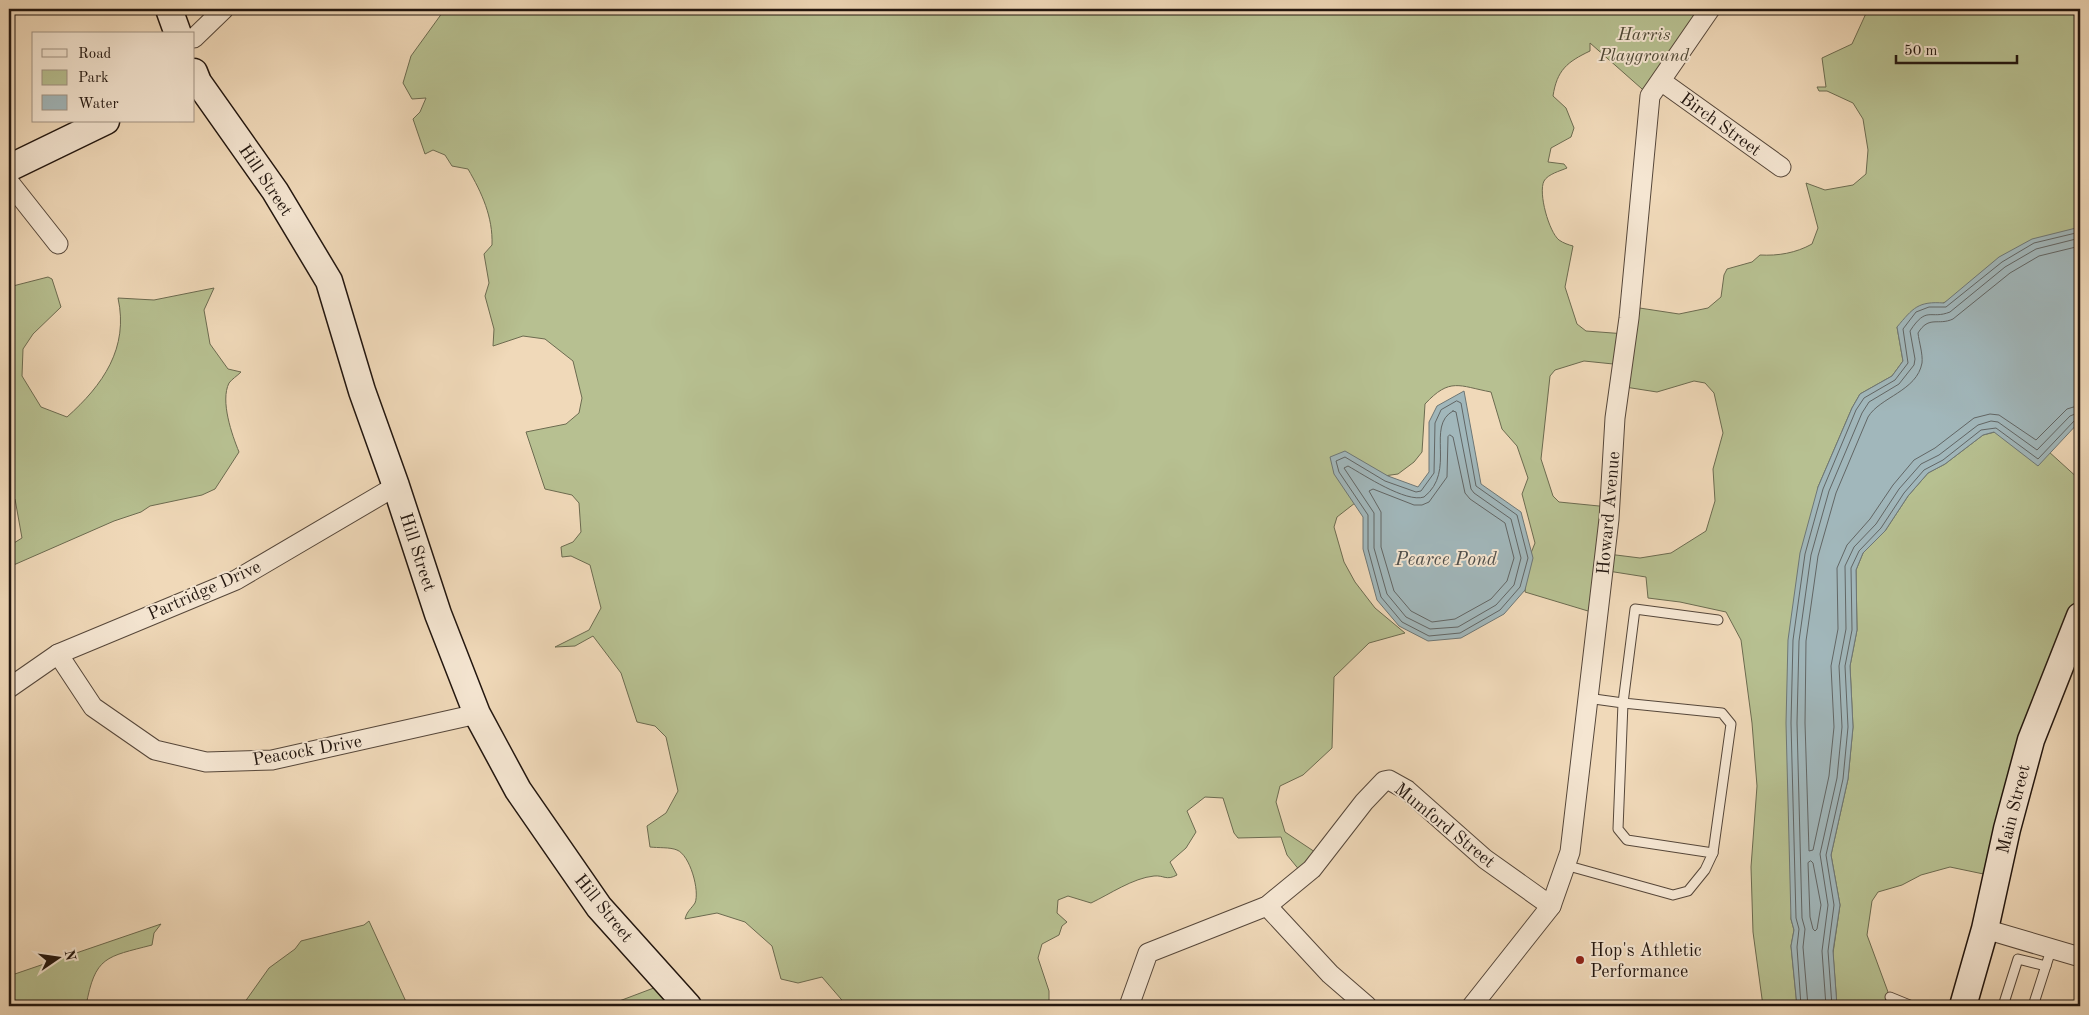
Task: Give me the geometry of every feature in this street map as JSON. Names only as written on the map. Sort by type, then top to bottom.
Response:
[{"type":"street","points":[[169,9],[177,32]]},
{"type":"street","points":[[195,37],[224,9]]},
{"type":"street","name":"Howard Avenue","points":[[1472,1006],[1551,906],[1570,852],[1609,519],[1615,418],[1629,318],[1650,96],[1710,9]]},
{"type":"street","name":"Hill Street","points":[[195,79],[275,191],[329,281],[362,391],[396,486],[438,614],[477,714],[518,790],[599,907],[688,1006]]},
{"type":"street","name":"Birch Street","points":[[1661,81],[1780,167]]},
{"type":"street","points":[[9,168],[104,122]]},
{"type":"street","points":[[9,182],[58,244]]},
{"type":"street","name":"Partridge Drive","points":[[9,688],[58,654],[159,610],[236,580],[396,486]]},
{"type":"street","name":"Main Street","points":[[1963,1006],[1985,929],[2007,829],[2031,740],[2080,616]]},
{"type":"street","name":"Peacock Drive","points":[[58,654],[93,707],[155,750],[206,762],[272,760],[477,714]]},
{"type":"street","name":"Mumford Street","points":[[1129,1006],[1148,953],[1267,906],[1312,869],[1364,802],[1384,781],[1389,780],[1407,790],[1485,859],[1551,906]]},
{"type":"street","points":[[1267,906],[1330,974],[1367,1006]]},
{"type":"street","points":[[1985,929],[2049,958],[2080,956]]},
{"type":"lane","points":[[1713,852],[1627,840],[1618,828],[1623,703],[1635,610],[1718,620]]},
{"type":"lane","points":[[1565,865],[1673,895],[1688,891],[1705,870],[1713,852],[1731,724],[1722,713],[1587,698]]},
{"type":"lane","points":[[2003,1006],[2018,959],[2049,958],[2034,1006]]},
{"type":"lane","points":[[1890,997],[1912,1006]]},
{"type":"green space","name":"Harris Playground","points":[[445,9],[1712,9],[1650,96],[1590,43],[1590,51],[1575,59],[1564,68],[1555,87],[1553,96],[1566,108],[1574,128],[1571,137],[1551,148],[1548,162],[1564,164],[1567,168],[1548,176],[1544,181],[1542,194],[1548,221],[1555,236],[1566,244],[1573,246],[1565,287],[1577,324],[1586,331],[1626,334],[1633,307],[1679,314],[1708,308],[1721,297],[1724,275],[1727,269],[1752,262],[1760,255],[1787,253],[1800,250],[1812,244],[1818,228],[1806,183],[1825,190],[1853,185],[1866,174],[1868,150],[1863,119],[1853,103],[1827,91],[1819,91],[1817,87],[1826,87],[1822,58],[1852,44],[1868,9],[2080,9],[2080,228],[2030,258],[1897,327],[1903,361],[1892,376],[1860,394],[1852,408],[1818,487],[1791,919],[1794,930],[1791,946],[1797,1006],[1763,1006],[1753,932],[1751,867],[1757,786],[1752,723],[1741,640],[1726,612],[1680,602],[1648,598],[1646,577],[1608,571],[1598,614],[1525,592],[1527,563],[1535,543],[1522,494],[1528,478],[1517,446],[1502,429],[1491,392],[1463,386],[1448,387],[1441,390],[1425,404],[1422,452],[1414,462],[1398,474],[1363,479],[1355,503],[1337,517],[1334,527],[1344,562],[1355,582],[1375,608],[1405,633],[1369,643],[1334,677],[1332,748],[1303,775],[1280,786],[1276,802],[1285,832],[1321,856],[1305,877],[1287,855],[1281,837],[1238,838],[1234,833],[1223,798],[1205,797],[1187,811],[1196,832],[1186,848],[1170,862],[1177,875],[1168,878],[1160,876],[1146,877],[1091,903],[1068,896],[1058,900],[1057,913],[1067,922],[1062,926],[1059,935],[1042,944],[1038,958],[1049,991],[1049,1006],[887,1006],[881,1003],[847,1006],[822,977],[798,983],[781,979],[772,946],[745,922],[717,913],[685,919],[695,903],[696,897],[695,882],[690,866],[682,853],[677,850],[650,847],[647,826],[666,813],[678,791],[666,737],[655,726],[637,722],[621,673],[593,636],[575,646],[555,647],[589,630],[601,608],[590,565],[571,556],[562,557],[561,547],[573,542],[581,532],[579,503],[572,495],[545,489],[526,432],[566,424],[579,413],[582,398],[573,361],[545,339],[523,336],[493,346],[494,329],[485,296],[489,283],[484,254],[492,245],[489,215],[478,187],[468,169],[452,166],[445,155],[433,150],[425,154],[413,119],[420,112],[426,98],[412,99],[403,83],[411,56]],"holes":[[[1584,361],[1623,365],[1625,387],[1657,392],[1694,381],[1705,383],[1714,393],[1723,433],[1713,469],[1715,501],[1706,531],[1671,553],[1640,558],[1608,554],[1609,507],[1559,502],[1553,496],[1541,459],[1550,376],[1555,370]]]},
{"type":"green space","points":[[48,277],[52,279],[61,307],[33,334],[23,349],[22,376],[41,407],[67,417],[92,392],[110,364],[120,333],[118,298],[154,300],[214,288],[204,310],[210,344],[228,369],[241,372],[229,383],[226,399],[228,418],[239,452],[215,489],[202,495],[150,506],[141,512],[114,521],[9,567],[9,546],[22,538],[15,499],[9,493],[9,287]]},
{"type":"green space","points":[[1999,431],[2048,451],[2080,480],[2080,618],[1993,876],[1950,867],[1921,875],[1902,885],[1878,892],[1872,901],[1867,935],[1888,992],[1884,1006],[1837,1006],[1833,953],[1840,905],[1831,855],[1848,779],[1853,727],[1850,666],[1857,630],[1856,570],[1863,553],[1885,531],[1908,496],[1928,473],[1945,464],[1983,435]]},
{"type":"green space","points":[[369,921],[408,1006],[242,1006],[269,968],[295,949],[301,941],[364,925]]},
{"type":"green space","points":[[161,924],[154,933],[152,945],[113,956],[105,961],[94,977],[86,1006],[9,1006],[9,976]]},
{"type":"green space","points":[[667,983],[688,1006],[606,1006]]},
{"type":"water","points":[[2080,227],[2080,421],[2038,466],[1994,432],[1983,435],[1945,464],[1928,473],[1908,496],[1885,531],[1863,553],[1856,570],[1857,630],[1850,666],[1853,727],[1848,779],[1831,855],[1840,905],[1833,951],[1837,1006],[1797,1006],[1791,946],[1794,930],[1791,919],[1786,723],[1788,640],[1800,553],[1818,487],[1852,408],[1860,394],[1892,376],[1903,361],[1897,327],[1907,315],[1917,307],[1928,303],[1944,303],[1999,257],[2032,239]]},
{"type":"water","name":"Pearce Pond","points":[[1464,391],[1481,484],[1521,512],[1533,558],[1525,590],[1504,614],[1461,638],[1428,641],[1399,626],[1377,600],[1363,549],[1363,517],[1334,474],[1330,457],[1345,451],[1388,476],[1418,487],[1429,472],[1429,422],[1437,406]]},
{"type":"place","name":"Hop's Athletic Performance","points":[[1580,960]]}]
